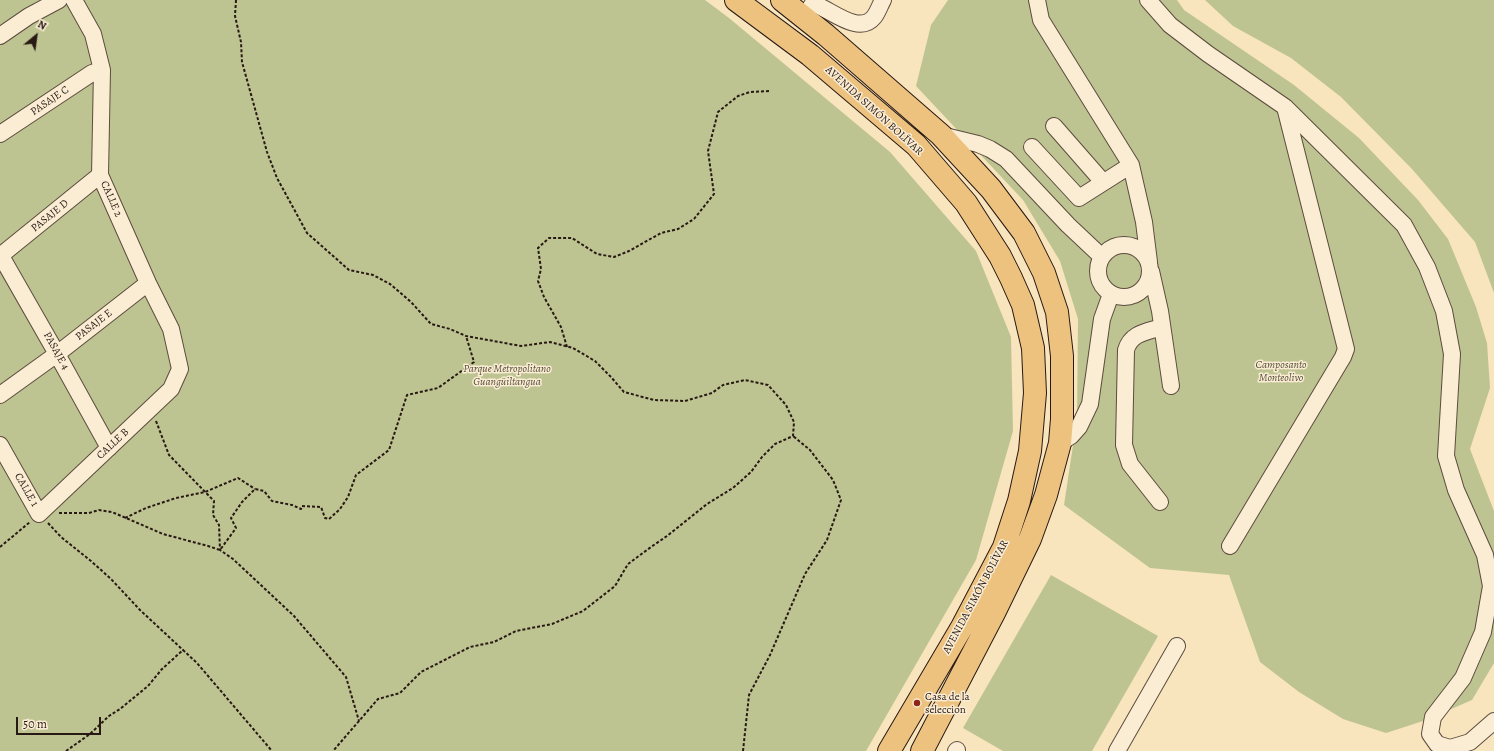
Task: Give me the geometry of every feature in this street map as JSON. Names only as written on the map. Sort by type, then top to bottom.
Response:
[{"type":"highway","name":"AVENIDA SIMÓN BOLÍVAR","points":[[736,0],[810,54],[916,145],[966,204],[1000,256],[1023,305],[1033,348],[1035,393],[1030,452],[1019,501],[1004,546],[962,627],[889,751]]},
{"type":"highway","name":"AVENIDA SIMÓN BOLÍVAR","points":[[782,0],[941,135],[991,189],[1024,233],[1044,273],[1057,312],[1062,356],[1062,419],[1060,443],[1046,495],[1030,539],[994,613],[922,751]]},
{"type":"street","points":[[0,36],[29,16],[59,0]]},
{"type":"street","name":"CALLE 2","points":[[74,0],[93,34],[102,70],[100,175],[170,329],[180,369]]},
{"type":"street","points":[[804,18],[814,4],[855,24],[866,23],[873,18],[883,0]]},
{"type":"street","points":[[1037,0],[1041,20],[1131,164],[1144,222],[1150,266],[1160,311],[1170,386]]},
{"type":"street","points":[[1148,0],[1170,25],[1208,54],[1285,106],[1404,225],[1427,267],[1444,311],[1452,354],[1446,456],[1456,490],[1485,555],[1490,586],[1483,632],[1463,678],[1433,717],[1430,734],[1437,744],[1450,748],[1470,742],[1494,721]]},
{"type":"street","name":"PASAJE C","points":[[0,134],[92,73],[102,70]]},
{"type":"street","points":[[1230,546],[1343,357],[1346,349],[1285,106]]},
{"type":"street","points":[[1054,126],[1103,182]]},
{"type":"street","points":[[941,135],[978,144],[990,149],[1006,159],[1068,225],[1102,257]]},
{"type":"street","points":[[1032,147],[1079,198],[1131,164]]},
{"type":"street","name":"PASAJE D","points":[[0,256],[100,175]]},
{"type":"street","points":[[1131,246],[1144,222]]},
{"type":"street","points":[[1123,245],[1131,246],[1139,249],[1145,255],[1150,266],[1150,279],[1146,287],[1134,296],[1118,297],[1105,289],[1100,282],[1098,265],[1107,251],[1114,247],[1123,245]]},
{"type":"street","name":"PASAJE 4","points":[[0,256],[58,354],[109,448]]},
{"type":"street","name":"PASAJE E","points":[[0,395],[58,354],[148,283]]},
{"type":"street","points":[[1060,443],[1071,436],[1079,428],[1090,404],[1102,319],[1111,294]]},
{"type":"street","points":[[1134,296],[1160,311]]},
{"type":"street","points":[[1160,502],[1130,464],[1124,445],[1126,350],[1128,343],[1134,336],[1162,327]]},
{"type":"street","name":"CALLE B","points":[[39,514],[171,389],[180,369]]},
{"type":"street","name":"CALLE 1","points":[[0,445],[39,514]]},
{"type":"street","points":[[1117,751],[1176,646]]},
{"type":"path","points":[[236,0],[235,16],[241,42],[242,62],[267,152],[277,178],[307,233],[349,270],[372,275],[390,284],[411,302],[431,324],[450,329],[466,336],[521,346],[550,342],[573,348],[595,361],[624,392],[654,400],[684,401],[712,393],[723,385],[745,380],[768,385],[786,405],[794,422],[794,436],[810,450],[833,480],[841,500],[827,540],[805,574],[770,655],[749,695],[743,751]]},
{"type":"path","points":[[567,347],[561,327],[544,297],[538,281],[541,269],[538,248],[549,238],[572,238],[598,254],[614,257],[629,251],[662,233],[678,229],[694,219],[714,194],[708,151],[718,112],[738,96],[750,92],[770,90]]},
{"type":"path","points":[[125,518],[153,505],[176,498],[205,492],[238,478],[255,489],[264,491],[272,501],[292,505],[301,509],[302,506],[321,507],[325,518],[329,519],[340,510],[348,497],[356,475],[389,450],[407,395],[438,388],[474,362],[466,336]]},
{"type":"path","points":[[156,404],[156,420],[169,455],[214,501],[213,515],[219,525],[220,550]]},
{"type":"path","points":[[333,751],[378,699],[400,693],[421,672],[470,647],[494,642],[516,631],[552,624],[583,611],[614,586],[628,564],[667,536],[707,504],[733,488],[752,472],[762,457],[775,444],[794,436]]},
{"type":"path","points":[[220,550],[236,528],[231,518],[242,502],[255,489]]},
{"type":"path","points":[[0,547],[39,514],[89,513],[98,510],[112,512],[163,534],[220,550],[233,559],[294,616],[346,678],[359,721]]},
{"type":"path","points":[[39,514],[61,537],[112,579],[140,610],[197,663],[272,751]]},
{"type":"path","points":[[66,751],[90,734],[109,716],[148,686],[162,669],[183,650]]},
{"type":"green space","name":"Parque Metropolitano Guangüiltangua","points":[[0,0],[705,0],[729,18],[890,152],[976,251],[1011,337],[1013,431],[976,560],[866,751],[0,751]]},
{"type":"green space","name":"Camposanto Monteolivo","points":[[948,0],[1177,0],[1184,10],[1294,85],[1359,138],[1418,200],[1448,239],[1476,307],[1487,343],[1490,388],[1470,449],[1494,511],[1494,663],[1472,700],[1426,720],[1386,733],[1343,719],[1299,692],[1260,662],[1229,575],[1150,568],[1064,505],[1077,419],[1078,319],[1060,261],[1023,200],[916,86],[931,25]]},
{"type":"green space","points":[[1205,0],[1494,0],[1494,293],[1475,242],[1412,169],[1341,97],[1291,58],[1233,26]]},
{"type":"green space","points":[[1051,575],[1158,636],[1092,751],[1003,751],[963,728]]},
{"type":"place","name":"Casa de la seleccion","points":[[917,703]]}]
